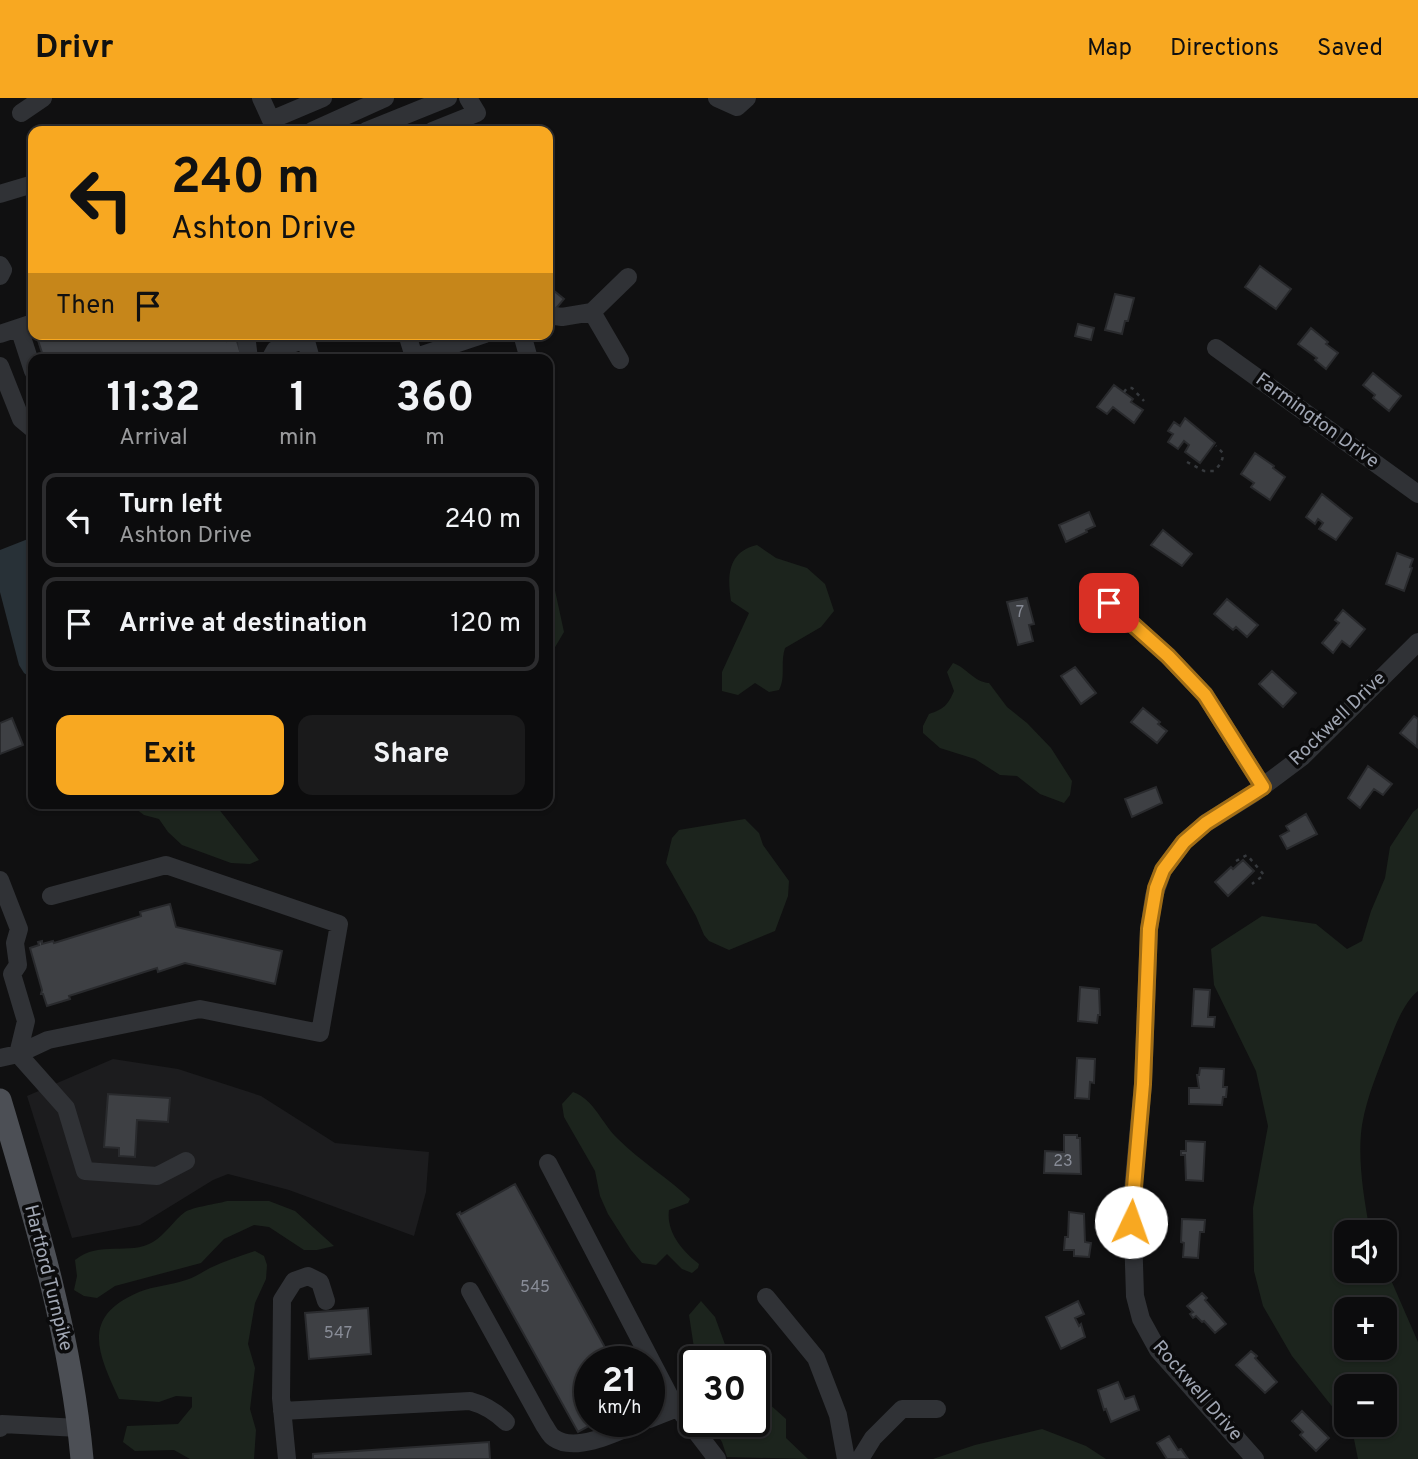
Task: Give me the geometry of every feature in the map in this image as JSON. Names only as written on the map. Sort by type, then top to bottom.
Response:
[{"type":"main road","name":"Hartford Turnpike","points":[[0,1100],[48,1267],[68,1360],[82,1459]]},
{"type":"street","points":[[21,113],[43,98]]},
{"type":"street","points":[[261,98],[274,125],[291,105],[323,98]]},
{"type":"street","points":[[323,126],[385,98]]},
{"type":"street","points":[[378,126],[448,98]]},
{"type":"street","points":[[444,126],[477,113],[468,98]]},
{"type":"street","points":[[717,98],[737,107],[747,98]]},
{"type":"street","points":[[0,194],[28,186]]},
{"type":"street","points":[[0,265],[3,270],[0,276]]},
{"type":"street","points":[[553,316],[562,317],[592,312],[628,276]]},
{"type":"street","points":[[592,312],[620,360]]},
{"type":"street","points":[[0,334],[26,326]]},
{"type":"street","points":[[273,354],[275,350],[298,340]]},
{"type":"street","points":[[424,354],[467,340]]},
{"type":"street","name":"Farmington Drive","points":[[1216,348],[1418,494]]},
{"type":"street","points":[[0,366],[4,384],[21,419],[28,425]]},
{"type":"street","points":[[1109,603],[1168,656],[1205,695],[1263,787]]},
{"type":"street","name":"Rockwell Drive","points":[[1255,1459],[1168,1362],[1151,1338],[1135,1296],[1131,1232],[1143,1084],[1149,929],[1156,888],[1163,870],[1184,842],[1206,823],[1263,787],[1302,757],[1418,642]]},
{"type":"street","points":[[0,1058],[18,1054],[48,1040],[200,1009],[320,1033],[339,924],[166,865],[51,896]]},
{"type":"street","points":[[0,880],[19,929],[15,943],[18,965],[12,974],[26,1021],[18,1054]]},
{"type":"street","points":[[18,1054],[66,1108],[85,1171],[158,1176],[186,1161]]},
{"type":"street","points":[[548,1163],[674,1404],[717,1459]]},
{"type":"street","points":[[287,1459],[282,1411],[282,1300],[294,1281],[308,1276],[320,1282],[326,1301]]},
{"type":"street","points":[[470,1291],[544,1425],[554,1438],[569,1443],[586,1443],[602,1437]]},
{"type":"street","points":[[766,1297],[816,1358],[838,1415],[846,1459]]},
{"type":"street","points":[[282,1411],[470,1401],[497,1413],[506,1422]]},
{"type":"street","points":[[665,1409],[674,1404]]},
{"type":"street","points":[[860,1459],[873,1438],[902,1409],[937,1409]]},
{"type":"street","points":[[1,1425],[79,1428]]},
{"type":"path","points":[[1124,392],[1130,387],[1144,401]]},
{"type":"path","points":[[1187,462],[1204,471],[1214,471],[1223,458],[1223,453],[1216,446]]},
{"type":"path","points":[[1236,861],[1247,855],[1264,874],[1252,884]]},
{"type":"shaded area","points":[[28,539],[28,676],[19,665],[0,592],[0,550]]},
{"type":"shaded area","points":[[757,545],[776,558],[807,568],[825,584],[834,611],[821,627],[785,648],[779,690],[769,692],[755,683],[738,695],[722,691],[722,672],[749,613],[731,601],[730,574],[740,553]]},
{"type":"shaded area","points":[[553,581],[564,632],[553,651]]},
{"type":"shaded area","points":[[953,663],[979,680],[989,683],[1007,707],[1051,748],[1072,781],[1070,795],[1064,803],[1040,794],[1017,776],[1000,775],[975,759],[940,748],[923,733],[923,726],[929,714],[945,706],[954,691],[947,672]]},
{"type":"shaded area","points":[[1418,808],[1418,991],[1408,1001],[1397,1022],[1367,1104],[1360,1151],[1368,1220],[1334,1220],[1334,1283],[1392,1283],[1418,1342],[1418,1459],[1358,1459],[1354,1437],[1397,1437],[1397,1374],[1334,1374],[1334,1409],[1292,1356],[1263,1306],[1254,1271],[1253,1208],[1268,1126],[1256,1071],[1214,985],[1211,949],[1262,916],[1316,924],[1347,949],[1362,941],[1385,878],[1390,847]]},
{"type":"shaded area","points":[[136,809],[219,809],[259,860],[250,864],[231,863],[182,845],[159,819],[144,815]]},
{"type":"shaded area","points":[[745,819],[759,833],[763,845],[789,881],[788,896],[775,931],[729,950],[709,941],[704,935],[666,863],[672,838],[679,830]]},
{"type":"shaded area","points":[[113,1059],[178,1069],[261,1096],[335,1143],[429,1152],[426,1192],[414,1236],[289,1190],[228,1174],[213,1180],[140,1225],[72,1238],[27,1096]],"holes":[[[108,1094],[170,1099],[168,1122],[137,1120],[135,1157],[119,1156],[119,1148],[104,1147]]]},
{"type":"shaded area","points":[[573,1092],[587,1100],[612,1133],[627,1147],[690,1199],[688,1203],[669,1210],[669,1218],[676,1240],[699,1264],[692,1273],[682,1269],[667,1254],[656,1265],[642,1263],[631,1250],[608,1214],[600,1196],[595,1171],[564,1117],[562,1104]]},
{"type":"shaded area","points":[[227,1201],[269,1201],[295,1211],[334,1246],[304,1250],[269,1227],[254,1225],[224,1239],[201,1263],[115,1286],[97,1298],[84,1296],[74,1290],[77,1276],[75,1260],[85,1254],[104,1249],[144,1246],[157,1239],[185,1212]]},
{"type":"shaded area","points":[[255,1251],[264,1256],[267,1265],[266,1279],[255,1303],[248,1344],[255,1368],[250,1409],[256,1430],[254,1459],[190,1459],[174,1450],[135,1451],[123,1442],[127,1426],[178,1424],[192,1407],[192,1397],[176,1396],[159,1402],[119,1399],[105,1366],[99,1338],[101,1325],[108,1313],[120,1302],[139,1292],[189,1279],[216,1265]]},
{"type":"shaded area","points":[[701,1301],[715,1317],[726,1346],[694,1346],[689,1315]]},
{"type":"shaded area","points":[[770,1405],[786,1419],[786,1438],[808,1459],[727,1457],[719,1437],[770,1437]]},
{"type":"shaded area","points":[[1042,1429],[1086,1446],[1106,1459],[933,1459],[975,1445]]},
{"type":"building","points":[[1260,266],[1291,289],[1276,309],[1245,287]]},
{"type":"building","points":[[553,290],[564,299],[553,312]]},
{"type":"building","points":[[1115,294],[1134,298],[1122,334],[1105,330]]},
{"type":"building","points":[[1078,324],[1094,328],[1091,340],[1075,336]]},
{"type":"building","points":[[1311,328],[1338,353],[1326,369],[1315,360],[1317,358],[1298,344]]},
{"type":"building","points":[[38,340],[237,340],[241,354],[42,354]]},
{"type":"building","points":[[1373,373],[1401,396],[1389,411],[1373,398],[1375,395],[1363,385]]},
{"type":"building","points":[[1114,385],[1143,410],[1134,423],[1113,407],[1107,414],[1097,407]]},
{"type":"building","points":[[1185,418],[1215,443],[1200,463],[1185,452],[1189,445],[1184,441],[1178,449],[1168,442],[1173,434],[1168,431],[1174,422],[1180,426]]},
{"type":"building","points":[[1255,453],[1285,477],[1270,500],[1251,487],[1254,483],[1241,474]]},
{"type":"building","points":[[1322,494],[1352,518],[1336,540],[1319,529],[1323,523],[1318,519],[1315,524],[1306,517]]},
{"type":"building","points":[[1089,512],[1095,526],[1066,542],[1059,525]]},
{"type":"building","points":[[1163,530],[1192,554],[1182,566],[1151,545]]},
{"type":"building","points":[[1397,553],[1413,559],[1404,591],[1386,584]]},
{"type":"building","points":[[1027,598],[1034,624],[1029,625],[1033,641],[1018,645],[1007,602]]},
{"type":"building","points":[[1227,599],[1258,625],[1247,637],[1236,627],[1233,630],[1214,614]]},
{"type":"building","points":[[1343,610],[1365,629],[1350,647],[1342,641],[1333,653],[1322,643],[1339,623],[1335,620]]},
{"type":"building","points":[[1075,667],[1096,693],[1081,704],[1061,676]]},
{"type":"building","points":[[1272,671],[1296,693],[1283,707],[1259,684]]},
{"type":"building","points":[[1143,708],[1167,731],[1157,743],[1131,722]]},
{"type":"building","points":[[1414,716],[1418,719],[1417,747],[1400,733]]},
{"type":"building","points":[[12,718],[23,745],[0,754],[0,723]]},
{"type":"building","points":[[1368,766],[1392,784],[1383,795],[1374,789],[1360,808],[1348,798]]},
{"type":"building","points":[[1156,787],[1162,803],[1132,817],[1125,799]]},
{"type":"building","points":[[1306,814],[1317,834],[1287,849],[1280,836],[1289,831],[1286,826]]},
{"type":"building","points":[[1243,860],[1254,871],[1228,896],[1215,882]]},
{"type":"building","points":[[170,904],[176,927],[282,951],[275,984],[185,963],[158,972],[157,968],[69,996],[70,999],[47,1006],[41,994],[30,948],[39,945],[38,942],[54,943],[141,916],[140,912]]},
{"type":"building","points":[[1080,987],[1099,989],[1100,1015],[1097,1023],[1078,1021]]},
{"type":"building","points":[[1194,989],[1210,990],[1208,1017],[1215,1017],[1214,1027],[1192,1026]]},
{"type":"building","points":[[1077,1058],[1095,1059],[1094,1083],[1090,1082],[1089,1099],[1075,1098]]},
{"type":"building","points":[[1200,1068],[1224,1069],[1223,1087],[1227,1087],[1222,1105],[1189,1104],[1189,1088],[1199,1088],[1197,1075]]},
{"type":"building","points":[[108,1094],[170,1098],[168,1122],[137,1120],[135,1157],[119,1156],[119,1148],[104,1147]]},
{"type":"building","points":[[1064,1135],[1077,1135],[1077,1138],[1080,1138],[1081,1174],[1044,1173],[1045,1151],[1064,1152]]},
{"type":"building","points":[[1186,1141],[1205,1142],[1203,1181],[1186,1180],[1185,1155],[1181,1155],[1181,1151],[1186,1151]]},
{"type":"building","points":[[515,1184],[604,1346],[574,1346],[574,1425],[457,1214]]},
{"type":"building","points":[[1069,1212],[1084,1214],[1085,1242],[1091,1243],[1089,1257],[1074,1256],[1074,1250],[1064,1250],[1065,1237],[1068,1237]]},
{"type":"building","points":[[1182,1219],[1205,1220],[1204,1232],[1200,1232],[1198,1258],[1183,1257]]},
{"type":"building","points":[[1202,1293],[1226,1324],[1215,1333],[1204,1321],[1196,1316],[1193,1318],[1190,1314],[1193,1312],[1187,1306]]},
{"type":"building","points":[[1078,1301],[1084,1314],[1075,1318],[1079,1326],[1081,1324],[1085,1337],[1061,1349],[1046,1317]]},
{"type":"building","points":[[368,1308],[371,1354],[309,1359],[305,1313]]},
{"type":"building","points":[[1251,1351],[1277,1382],[1265,1393],[1236,1365]]},
{"type":"building","points":[[1118,1382],[1125,1399],[1134,1396],[1139,1410],[1111,1422],[1098,1390]]},
{"type":"building","points":[[1302,1411],[1329,1438],[1316,1451],[1300,1435],[1303,1432],[1292,1421]]},
{"type":"building","points":[[1169,1436],[1188,1459],[1167,1459],[1157,1443]]},
{"type":"building","points":[[489,1442],[490,1459],[313,1459],[313,1454]]},
{"type":"route","points":[[1109,603],[1168,656],[1205,695],[1263,787],[1206,823],[1184,842],[1163,870],[1156,888],[1149,929],[1143,1084],[1131,1222]]}]
